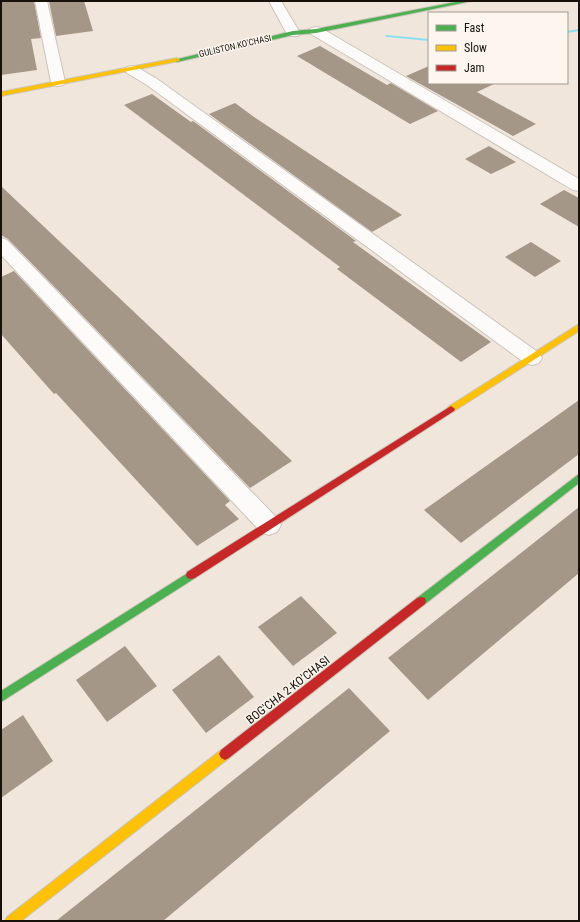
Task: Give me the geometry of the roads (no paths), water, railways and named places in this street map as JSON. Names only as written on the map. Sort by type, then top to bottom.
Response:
[{"type":"street","points":[[41,1],[58,82]]},
{"type":"street","points":[[274,1],[293,33]]},
{"type":"street","name":"GULISTON KO'CHASI","points":[[1,94],[58,82],[132,70],[293,33],[316,31],[469,1]]},
{"type":"street","points":[[316,31],[579,186]]},
{"type":"street","points":[[132,70],[152,82],[532,358]]},
{"type":"street","points":[[1,244],[270,525]]},
{"type":"street","points":[[1,697],[579,327]]},
{"type":"street","name":"BOG'CHA 2-KO'CHASI","points":[[11,921],[579,478]]},
{"type":"waterway","points":[[568,32],[579,30]]},
{"type":"waterway","points":[[388,36],[428,40]]}]
